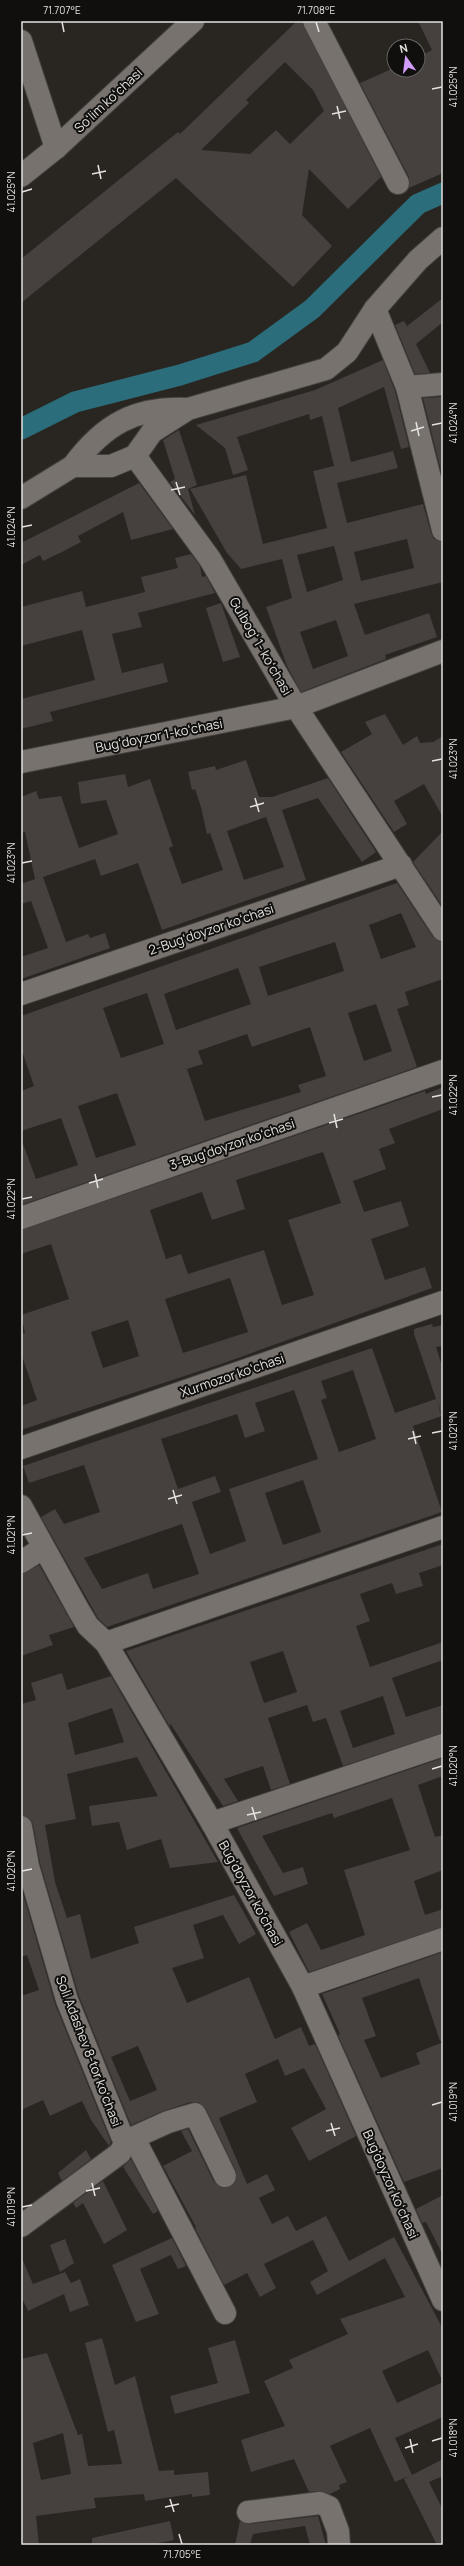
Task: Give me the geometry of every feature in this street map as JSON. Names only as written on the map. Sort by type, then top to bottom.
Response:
[{"type":"street","points":[[314,21],[398,184]]},
{"type":"street","name":"Soʻlim koʻchasi","points":[[21,176],[56,148],[191,22]]},
{"type":"street","points":[[21,41],[56,148]]},
{"type":"street","points":[[21,498],[73,466],[88,446],[107,429],[123,420],[158,409],[188,409],[326,369],[347,352],[375,309],[418,260],[443,238]]},
{"type":"street","points":[[375,309],[407,387],[443,530]]},
{"type":"street","points":[[407,387],[443,384]]},
{"type":"street","points":[[73,466],[111,466],[135,456],[152,432],[188,409]]},
{"type":"street","name":"Gulbogʻ 1- koʻchasi","points":[[135,456],[210,559],[296,707],[443,651]]},
{"type":"street","points":[[296,707],[443,930]]},
{"type":"street","name":"Bugʻdoyzor 1-koʻchasi","points":[[21,762],[296,707]]},
{"type":"street","name":"2-Bugʻdoyzor koʻchasi","points":[[21,994],[401,865]]},
{"type":"street","name":"3-Bugʻdoyzor koʻchasi","points":[[21,1218],[443,1070]]},
{"type":"street","name":"Xurmozor koʻchasi","points":[[21,1448],[443,1302]]},
{"type":"street","name":"Bug'doyzor koʻchasi","points":[[21,1506],[43,1548],[88,1626],[106,1643],[212,1823],[304,1988],[443,2300]]},
{"type":"street","points":[[106,1643],[443,1527]]},
{"type":"street","points":[[21,1562],[43,1548]]},
{"type":"street","points":[[212,1823],[443,1745]]},
{"type":"street","name":"Soli Adashev 8-tor koʻchasi","points":[[21,1827],[28,1866],[67,2000],[122,2136],[126,2141],[120,2154],[21,2226]]},
{"type":"street","points":[[304,1988],[443,1939]]},
{"type":"street","points":[[126,2141],[168,2122],[195,2114],[225,2176]]},
{"type":"street","points":[[126,2141],[138,2146],[225,2313]]},
{"type":"street","points":[[248,2512],[320,2503],[329,2507],[338,2531],[339,2545]]},
{"type":"building","points":[[297,21],[302,21],[381,177],[348,209],[309,169],[302,215],[332,246],[293,287],[176,178],[21,303],[21,259],[178,132],[180,134]],"holes":[[[285,62],[313,90],[324,111],[290,144],[276,130],[250,154],[201,150],[249,103],[246,100]]]},
{"type":"building","points":[[418,21],[443,21],[443,173],[409,188],[409,177],[360,83],[386,72],[386,78],[426,78],[426,53],[432,50]]},
{"type":"building","points":[[443,298],[443,322],[416,344],[430,373],[415,374],[395,325],[404,321],[407,326]]},
{"type":"building","points":[[383,360],[395,391],[409,447],[401,449],[384,387],[338,408],[351,462],[393,451],[398,468],[337,483],[347,523],[423,504],[434,539],[442,542],[443,582],[354,604],[365,635],[429,613],[437,637],[385,655],[386,659],[301,692],[287,666],[266,607],[292,598],[282,559],[241,569],[227,553],[190,489],[246,475],[263,544],[327,528],[313,471],[334,466],[322,416],[310,420],[309,414],[237,437],[248,470],[233,475],[225,448],[196,425],[315,390]],"holes":[[[407,539],[414,568],[361,581],[354,552]],[[334,546],[343,580],[307,592],[297,555]],[[336,620],[348,656],[313,669],[300,632]]]},
{"type":"building","points":[[443,397],[443,479],[423,398]]},
{"type":"building","points":[[179,430],[197,485],[188,489],[195,515],[170,482],[175,479],[163,440]]},
{"type":"building","points":[[139,483],[173,529],[131,540],[123,512],[78,536],[81,542],[62,552],[43,561],[40,555],[21,565],[21,543]]},
{"type":"building","points":[[191,554],[200,566],[202,577],[206,576],[215,593],[138,613],[142,627],[112,634],[122,673],[163,663],[168,682],[50,712],[53,721],[21,729],[21,699],[95,680],[82,630],[21,646],[21,607],[82,591],[86,607],[145,592],[141,577],[178,568],[175,558]]},
{"type":"building","points":[[221,603],[240,657],[223,662],[206,608]]},
{"type":"building","points":[[385,714],[403,745],[417,736],[420,743],[433,742],[443,736],[443,817],[424,784],[394,801],[407,824],[394,832],[341,752],[372,734],[365,722]]},
{"type":"building","points":[[246,760],[259,797],[272,797],[328,778],[376,852],[362,862],[318,798],[282,810],[306,880],[162,930],[138,863],[101,876],[95,859],[43,877],[66,942],[88,934],[90,938],[105,933],[110,948],[21,979],[21,957],[48,948],[31,901],[21,904],[21,884],[35,879],[25,832],[21,833],[21,797],[36,791],[39,799],[61,796],[79,848],[118,834],[106,800],[81,804],[78,782],[125,774],[128,787],[150,779],[173,846],[169,848],[182,884],[223,870],[210,833],[207,834],[201,807],[195,789],[192,790],[188,772],[215,766],[216,770]],"holes":[[[266,817],[284,867],[244,880],[227,831]]]},
{"type":"building","points":[[443,831],[443,907],[413,862]]},
{"type":"building","points":[[397,883],[433,937],[443,942],[443,979],[405,992],[409,1005],[397,1009],[417,1067],[21,1205],[21,1144],[23,1144],[36,1179],[78,1165],[61,1118],[21,1131],[21,1091],[34,1086],[21,1048],[21,1016]],"holes":[[[401,913],[416,947],[381,959],[369,925]],[[335,942],[344,971],[268,996],[259,967]],[[238,968],[251,1004],[176,1030],[164,994]],[[147,993],[164,1044],[121,1058],[103,1008]],[[376,1004],[392,1051],[364,1061],[348,1013]],[[310,1027],[326,1076],[298,1085],[301,1092],[205,1121],[187,1069],[203,1064],[198,1051],[247,1034],[252,1047]],[[117,1093],[136,1145],[96,1158],[78,1106]]]},
{"type":"building","points":[[443,1087],[443,1109],[389,1129],[395,1143],[379,1149],[386,1169],[353,1181],[364,1212],[401,1201],[409,1226],[371,1239],[385,1280],[425,1267],[432,1288],[221,1364],[21,1430],[21,1406],[37,1400],[21,1353],[21,1334],[25,1333],[21,1315],[69,1299],[51,1244],[21,1254],[21,1230],[425,1091],[426,1094]],"holes":[[[323,1152],[341,1203],[288,1220],[314,1295],[282,1305],[264,1250],[188,1274],[181,1254],[166,1259],[150,1210],[202,1192],[212,1220],[245,1209],[236,1180]],[[230,1278],[248,1332],[183,1353],[165,1299]],[[128,1320],[139,1356],[103,1368],[91,1332]]]},
{"type":"building","points":[[432,1324],[433,1327],[443,1325],[443,1346],[436,1347],[443,1369],[442,1416],[413,1426],[442,1512],[107,1627],[98,1618],[41,1517],[55,1509],[64,1524],[100,1512],[84,1465],[29,1483],[23,1466],[372,1348],[395,1413],[436,1399],[414,1334],[414,1329]],"holes":[[[353,1370],[376,1439],[339,1452],[321,1400],[327,1398],[321,1381]],[[294,1390],[318,1459],[229,1489],[246,1541],[210,1554],[192,1502],[221,1492],[215,1476],[178,1489],[161,1439],[237,1414],[245,1438],[265,1431],[255,1403]],[[303,1480],[321,1532],[283,1545],[265,1493]],[[182,1524],[199,1574],[153,1589],[148,1573],[102,1589],[84,1558]]]},
{"type":"building","points":[[443,1544],[443,1565],[419,1573],[423,1586],[396,1594],[392,1583],[360,1594],[370,1621],[356,1626],[370,1667],[443,1642],[443,1660],[392,1678],[406,1717],[443,1705],[443,1733],[343,1766],[326,1718],[313,1722],[307,1705],[268,1718],[290,1784],[271,1790],[263,1766],[224,1779],[238,1801],[223,1806],[170,1723],[170,1727],[126,1651]],"holes":[[[283,1651],[297,1692],[264,1703],[250,1662]],[[383,1696],[395,1734],[353,1748],[340,1711]]]},
{"type":"building","points":[[39,1565],[74,1627],[49,1635],[53,1645],[21,1656],[21,1574]]},
{"type":"building","points":[[62,1673],[67,1690],[111,1676],[218,1862],[170,1868],[161,1839],[127,1850],[119,1822],[92,1826],[89,1806],[158,1796],[137,1757],[67,1774],[76,1819],[45,1825],[55,1882],[67,1918],[80,1914],[91,1959],[139,1943],[134,1927],[234,1895],[256,1934],[239,1944],[223,1915],[193,1925],[204,1958],[172,1968],[187,2003],[249,1977],[275,2039],[301,2027],[309,2046],[315,2044],[356,2136],[309,2161],[291,2128],[326,2109],[304,2068],[285,2076],[278,2059],[245,2074],[257,2102],[219,2118],[247,2184],[267,2174],[275,2190],[259,2198],[272,2224],[288,2216],[296,2231],[326,2216],[349,2261],[394,2237],[443,2329],[443,2382],[443,2417],[395,2438],[412,2475],[443,2459],[443,2476],[429,2482],[443,2510],[443,2545],[437,2545],[404,2479],[409,2476],[395,2482],[370,2428],[330,2446],[347,2482],[339,2485],[340,2489],[330,2494],[319,2491],[309,2492],[294,2459],[251,2472],[241,2440],[285,2426],[264,2381],[293,2368],[289,2360],[348,2334],[340,2319],[405,2297],[385,2258],[317,2295],[310,2282],[328,2271],[313,2240],[264,2264],[276,2288],[260,2297],[247,2273],[224,2285],[195,2228],[196,2227],[163,2166],[192,2151],[181,2131],[188,2129],[214,2182],[224,2188],[235,2183],[236,2171],[206,2109],[198,2102],[191,2102],[163,2111],[131,2125],[79,1996],[40,1863],[33,1824],[30,1819],[21,1815],[21,1704],[36,1700],[31,1683]],"holes":[[[112,1708],[124,1742],[75,1755],[68,1723]],[[138,2046],[157,2090],[130,2101],[111,2057]],[[428,2350],[443,2382],[397,2403],[382,2371]]]},
{"type":"building","points":[[443,1758],[443,1776],[418,1785],[435,1837],[443,1835],[443,1870],[414,1881],[425,1915],[443,1909],[443,1927],[309,1972],[289,1932],[307,1923],[321,1950],[365,1935],[344,1870],[410,1850],[392,1798],[334,1818],[332,1813],[262,1836],[283,1873],[303,1867],[308,1884],[274,1896],[237,1828]]},
{"type":"building","points":[[21,1887],[55,2004],[111,2142],[109,2146],[91,2120],[82,2101],[50,2116],[43,2100],[21,2110],[21,1996],[39,1990],[27,1955],[21,1957]]},
{"type":"building","points":[[443,1952],[443,2040],[440,2041],[419,1978],[362,1998],[376,2036],[364,2040],[381,2078],[420,2064],[416,2053],[443,2042],[443,2168],[404,2182],[338,2035],[340,2034],[322,1994]]},
{"type":"building","points":[[86,2150],[91,2159],[62,2181],[58,2173]]},
{"type":"building","points":[[131,2159],[158,2211],[153,2214],[123,2167]]},
{"type":"building","points":[[103,2181],[127,2230],[104,2244],[83,2203],[76,2208],[73,2203]]},
{"type":"building","points":[[443,2195],[443,2255],[426,2222],[422,2223],[416,2209]]},
{"type":"building","points":[[172,2238],[186,2266],[178,2269],[171,2255],[140,2269],[159,2314],[136,2322],[112,2265]]},
{"type":"building","points":[[65,2239],[74,2263],[60,2272],[50,2245]]},
{"type":"building","points":[[21,2256],[33,2284],[65,2272],[71,2283],[80,2279],[89,2305],[70,2312],[64,2294],[28,2311],[21,2296]]},
{"type":"building","points":[[102,2338],[115,2385],[135,2376],[159,2471],[174,2470],[174,2475],[208,2472],[210,2495],[192,2497],[192,2494],[145,2501],[144,2494],[94,2498],[96,2508],[36,2516],[39,2545],[21,2545],[21,2359],[47,2353],[78,2435],[82,2434],[88,2466],[122,2464],[114,2430],[108,2432],[85,2343]],"holes":[[[63,2433],[71,2474],[41,2480],[33,2443]]]},
{"type":"building","points":[[235,2340],[250,2393],[175,2414],[170,2396],[218,2383],[208,2348]]},
{"type":"building","points":[[318,2516],[326,2545],[310,2545],[305,2526],[253,2534],[250,2545],[235,2545],[240,2521],[250,2524]]},
{"type":"building","points":[[170,2521],[174,2540],[150,2545],[92,2545],[92,2538]]},
{"type":"waterway","points":[[21,429],[75,402],[180,375],[253,352],[312,309],[418,204],[443,193]]}]
